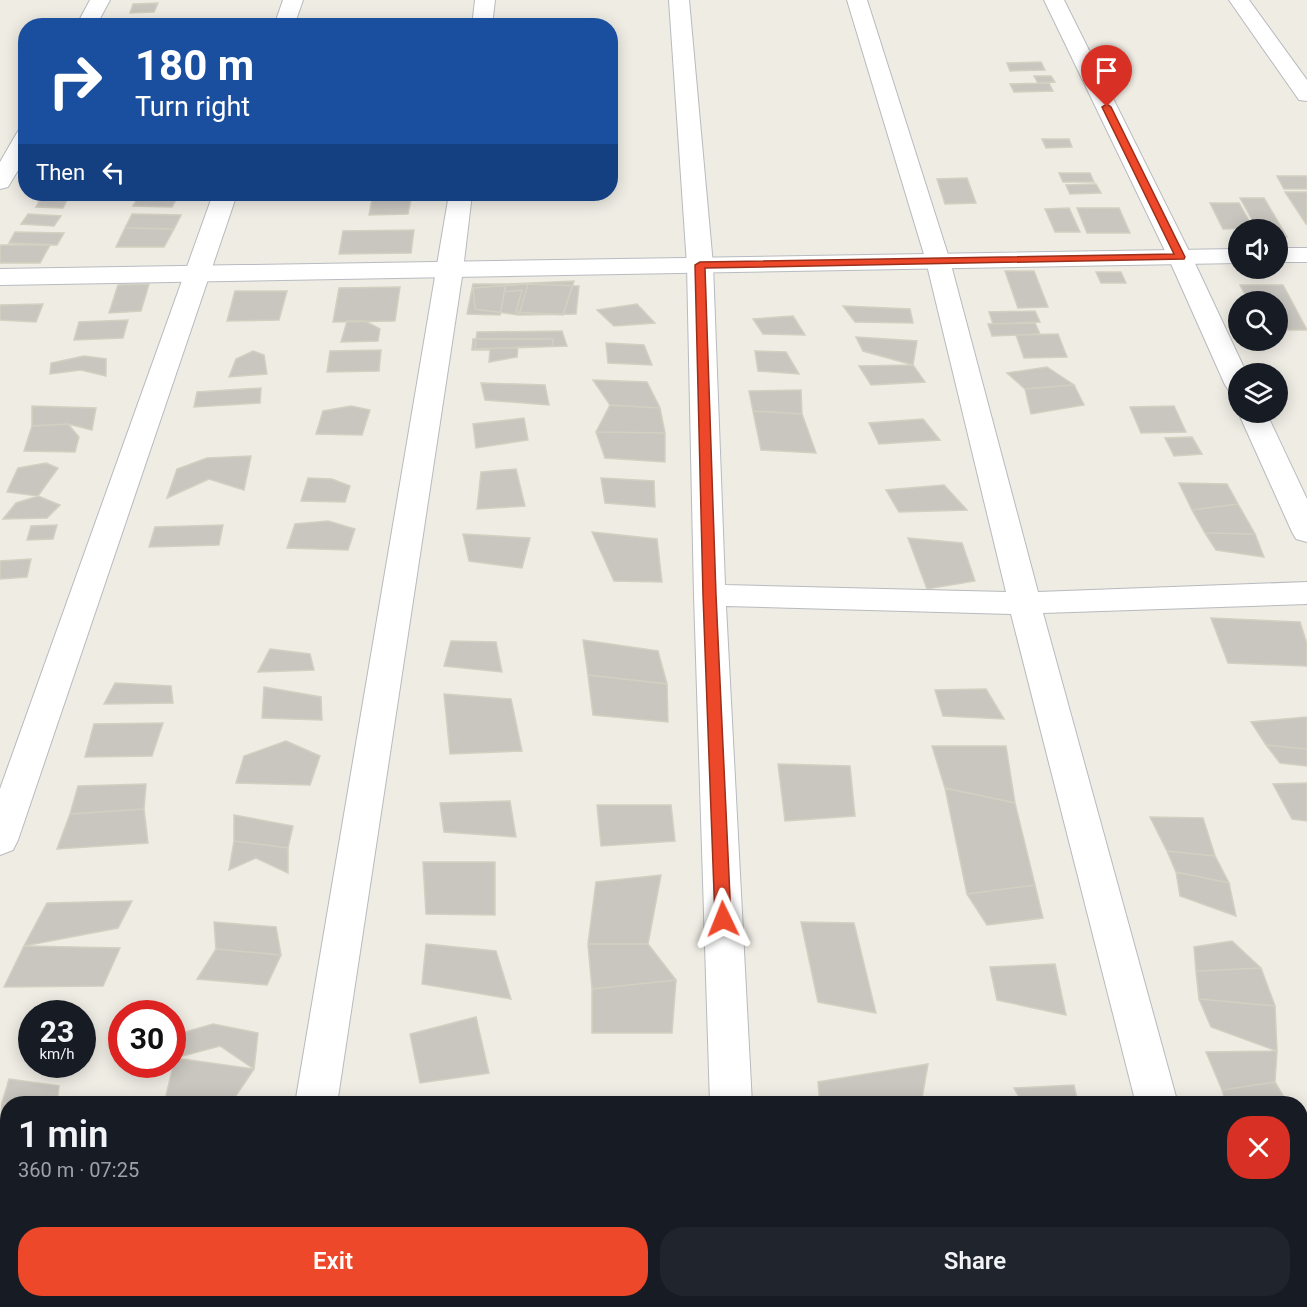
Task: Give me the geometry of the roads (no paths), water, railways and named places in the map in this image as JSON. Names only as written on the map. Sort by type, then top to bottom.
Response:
[{"type":"street","points":[[90,18],[100,0]]},
{"type":"street","points":[[287,18],[293,0]]},
{"type":"street","points":[[483,18],[485,0]]},
{"type":"street","points":[[679,0],[700,265],[710,595],[731,1096]]},
{"type":"street","points":[[857,0],[938,261],[1155,1096]]},
{"type":"street","points":[[1054,0],[1180,257],[1229,363]]},
{"type":"street","points":[[1239,0],[1307,95]]},
{"type":"street","points":[[0,182],[18,150]]},
{"type":"street","points":[[0,840],[223,201]]},
{"type":"street","points":[[317,1096],[450,270],[459,201]]},
{"type":"street","points":[[1288,255],[1307,255]]},
{"type":"street","points":[[0,277],[1228,256]]},
{"type":"street","points":[[1257,423],[1307,532]]},
{"type":"street","points":[[710,595],[1025,603],[1307,593]]}]
